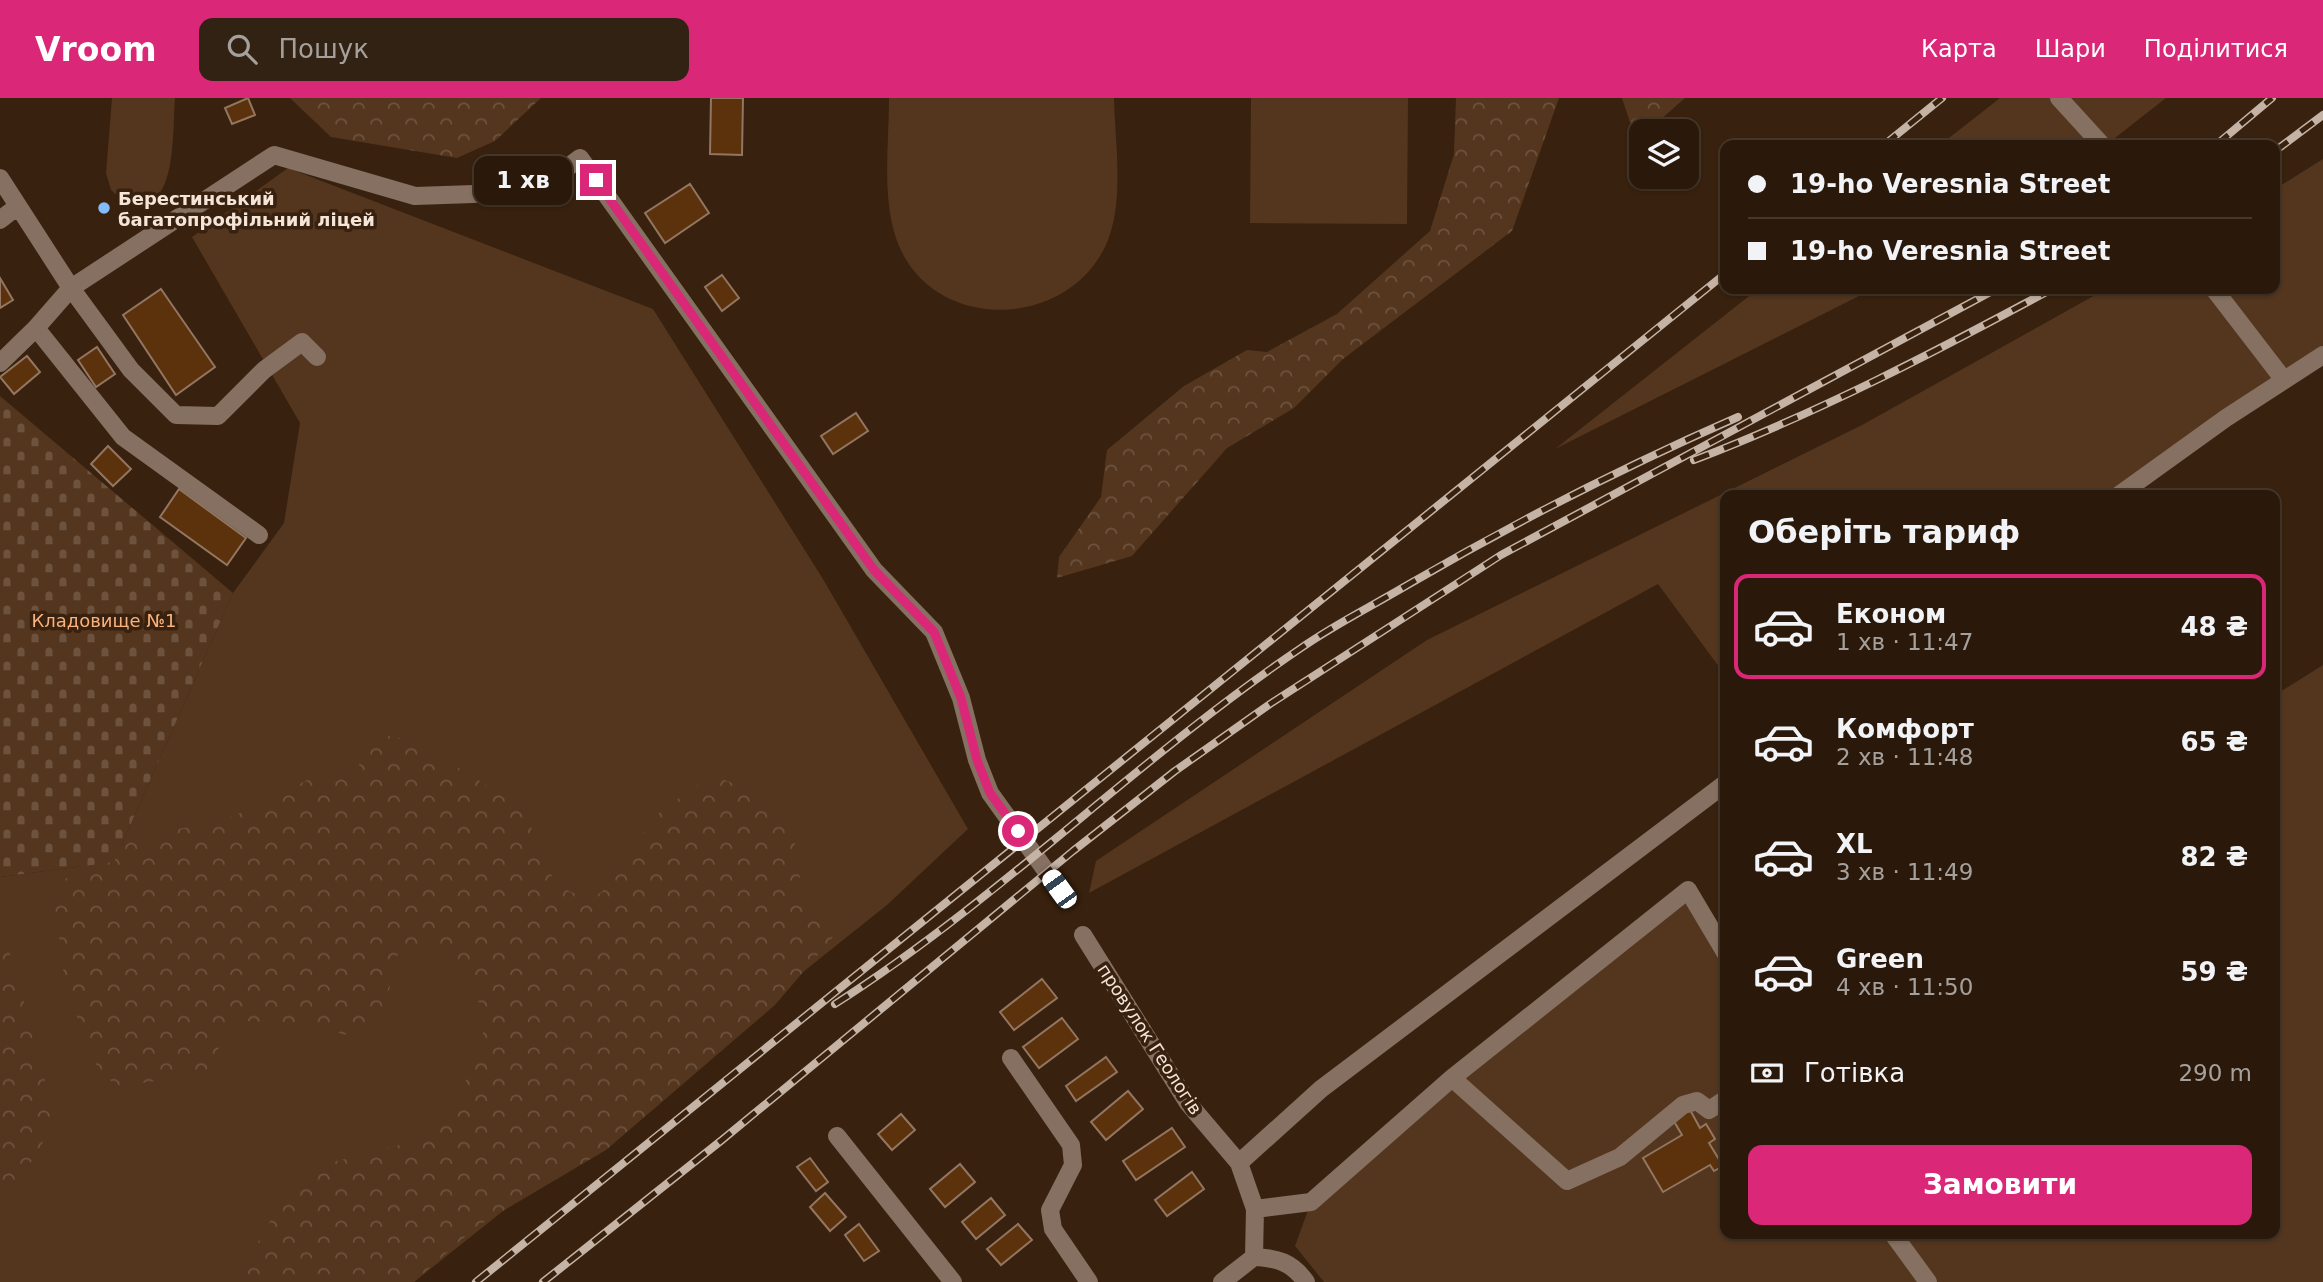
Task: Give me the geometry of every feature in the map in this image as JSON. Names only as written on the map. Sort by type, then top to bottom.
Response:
[{"type":"street","points":[[2059,98],[2097,140]]},
{"type":"street","points":[[0,363],[71,288],[274,155],[415,196],[535,192],[580,158],[874,570],[934,632],[961,698],[977,760],[990,793],[1059,889]]},
{"type":"street","points":[[0,178],[71,288],[131,370],[176,415],[218,416],[264,370],[302,342],[317,357]]},
{"type":"street","points":[[0,220],[18,206]]},
{"type":"street","points":[[2218,294],[2284,380]]},
{"type":"street","points":[[36,328],[123,437],[259,535]]},
{"type":"street","points":[[2126,490],[2226,418],[2323,355]]},
{"type":"street","points":[[1239,1163],[1321,1089],[1720,788]]},
{"type":"street","points":[[1255,1209],[1311,1202],[1452,1078],[1688,890],[1720,944]]},
{"type":"street","name":"провулок Геологів","points":[[1083,934],[1188,1103],[1239,1163],[1255,1209],[1254,1257]]},
{"type":"street","points":[[1012,1058],[1071,1145],[1073,1166],[1050,1210],[1053,1229],[1089,1282]]},
{"type":"street","points":[[1452,1078],[1567,1181],[1620,1157],[1683,1105],[1697,1101],[1709,1110],[1720,1103]]},
{"type":"street","points":[[837,1136],[953,1282]]},
{"type":"street","points":[[1897,1239],[1928,1282]]},
{"type":"street","points":[[1222,1282],[1254,1257],[1278,1258],[1298,1271],[1306,1282]]},
{"type":"green space","points":[[112,98],[175,98],[172,151],[164,187],[155,199],[142,205],[124,202],[111,190],[106,173]]},
{"type":"green space","points":[[290,98],[541,98],[495,141],[457,158],[331,137]]},
{"type":"green space","points":[[889,98],[1114,98],[1118,173],[1115,210],[1106,245],[1086,274],[1060,294],[1029,306],[996,310],[964,304],[935,290],[911,267],[895,235],[891,219],[887,185]]},
{"type":"green space","points":[[1251,98],[1408,98],[1407,224],[1250,223]]},
{"type":"green space","points":[[1456,98],[1559,98],[1512,231],[1343,359],[1294,408],[1227,448],[1132,556],[1057,578],[1059,557],[1101,497],[1107,450],[1184,386],[1247,350],[1267,352],[1337,314],[1430,231],[1454,154]]},
{"type":"green space","points":[[1622,98],[1685,98],[1661,119],[1629,119]]},
{"type":"green space","points":[[2000,98],[2166,98],[2112,140],[1946,140]]},
{"type":"green space","points":[[2323,159],[2323,355],[2126,490],[1730,490],[1862,425],[2097,294],[2280,294],[2280,186]]},
{"type":"green space","points":[[288,168],[653,309],[823,579],[968,829],[887,905],[414,1282],[0,1282],[0,877],[114,862],[233,593],[284,523],[300,423],[192,237]]},
{"type":"green space","points":[[1752,294],[1863,294],[1555,449]]},
{"type":"green space","name":"Кладовище №1","points":[[0,396],[233,593],[114,862],[0,877]]},
{"type":"green space","points":[[1720,495],[1720,668],[1658,584],[1089,893],[1096,861],[1427,640]]},
{"type":"green space","points":[[2323,665],[2323,1282],[1324,1282],[1295,1246],[1311,1202],[1688,890],[1720,939],[1720,1239],[2280,1239],[2280,692]]},
{"type":"green space","points":[[372,736],[396,737],[412,743],[464,771],[499,794],[522,814],[531,827],[553,877],[575,894],[594,898],[613,882],[654,817],[695,786],[721,779],[742,786],[779,812],[793,832],[803,898],[833,937],[775,1005],[606,1150],[476,1227],[414,1282],[235,1282],[284,1197],[321,1165],[424,1139],[460,1096],[487,1023],[463,962],[420,943],[398,953],[380,1027],[343,1035],[322,1023],[237,1021],[219,1038],[218,1060],[201,1075],[119,1086],[100,1074],[66,990],[53,891],[77,868],[135,838],[227,819],[318,775],[363,780],[357,756]]},
{"type":"green space","points":[[0,932],[12,958],[56,1121],[0,1213]]},
{"type":"building","points":[[248,98],[255,115],[232,124],[225,108]]},
{"type":"building","points":[[711,98],[743,98],[742,155],[710,154]]},
{"type":"building","points":[[690,184],[709,213],[665,243],[645,213]]},
{"type":"building","points":[[722,275],[739,298],[722,311],[705,287]]},
{"type":"building","points":[[0,278],[13,300],[0,308]]},
{"type":"building","points":[[161,289],[215,367],[176,395],[123,315]]},
{"type":"building","points":[[97,347],[115,374],[96,387],[78,360]]},
{"type":"building","points":[[27,356],[40,372],[14,394],[0,377]]},
{"type":"building","points":[[856,413],[868,431],[833,454],[821,436]]},
{"type":"building","points":[[108,446],[131,469],[113,486],[91,464]]},
{"type":"building","points":[[179,489],[246,538],[227,565],[160,517]]},
{"type":"building","points":[[1042,979],[1057,998],[1014,1030],[1000,1012]]},
{"type":"building","points":[[1062,1018],[1078,1039],[1039,1068],[1023,1047]]},
{"type":"building","points":[[1106,1057],[1117,1072],[1076,1101],[1066,1086]]},
{"type":"building","points":[[1128,1091],[1143,1109],[1106,1140],[1091,1122]]},
{"type":"building","points":[[1689,1108],[1700,1128],[1706,1124],[1715,1139],[1709,1143],[1720,1161],[1720,1168],[1714,1171],[1710,1165],[1663,1192],[1643,1158],[1682,1135],[1672,1118]]},
{"type":"building","points":[[901,1114],[915,1130],[892,1150],[878,1134]]},
{"type":"building","points":[[1172,1128],[1185,1147],[1136,1180],[1123,1161]]},
{"type":"building","points":[[810,1158],[828,1182],[816,1191],[797,1167]]},
{"type":"building","points":[[960,1164],[975,1182],[945,1207],[930,1189]]},
{"type":"building","points":[[1192,1172],[1204,1189],[1167,1216],[1155,1200]]},
{"type":"building","points":[[825,1193],[846,1217],[830,1231],[810,1207]]},
{"type":"building","points":[[991,1198],[1005,1215],[976,1239],[962,1222]]},
{"type":"building","points":[[859,1224],[879,1251],[864,1261],[845,1235]]},
{"type":"building","points":[[1018,1224],[1032,1240],[1001,1265],[987,1249]]},
{"type":"railway","points":[[1890,140],[1942,98]]},
{"type":"railway","points":[[2222,140],[2272,98]]},
{"type":"railway","points":[[2280,147],[2323,115]]},
{"type":"railway","points":[[476,1282],[1720,278]]},
{"type":"railway","points":[[543,1282],[722,1140],[1073,851],[1175,771],[1270,704],[1501,555],[1987,294]]},
{"type":"railway","points":[[1694,460],[1786,422],[1876,380],[2043,294]]},
{"type":"railway","points":[[835,1004],[955,919],[1183,735],[1241,690],[1314,640],[1527,519],[1610,476],[1738,417]]},
{"type":"place","name":"Берестинський багатопрофільний ліцей","points":[[104,208]]},
{"type":"route","points":[[596,180],[874,570],[934,632],[961,698],[977,760],[990,793],[1018,831]]}]
